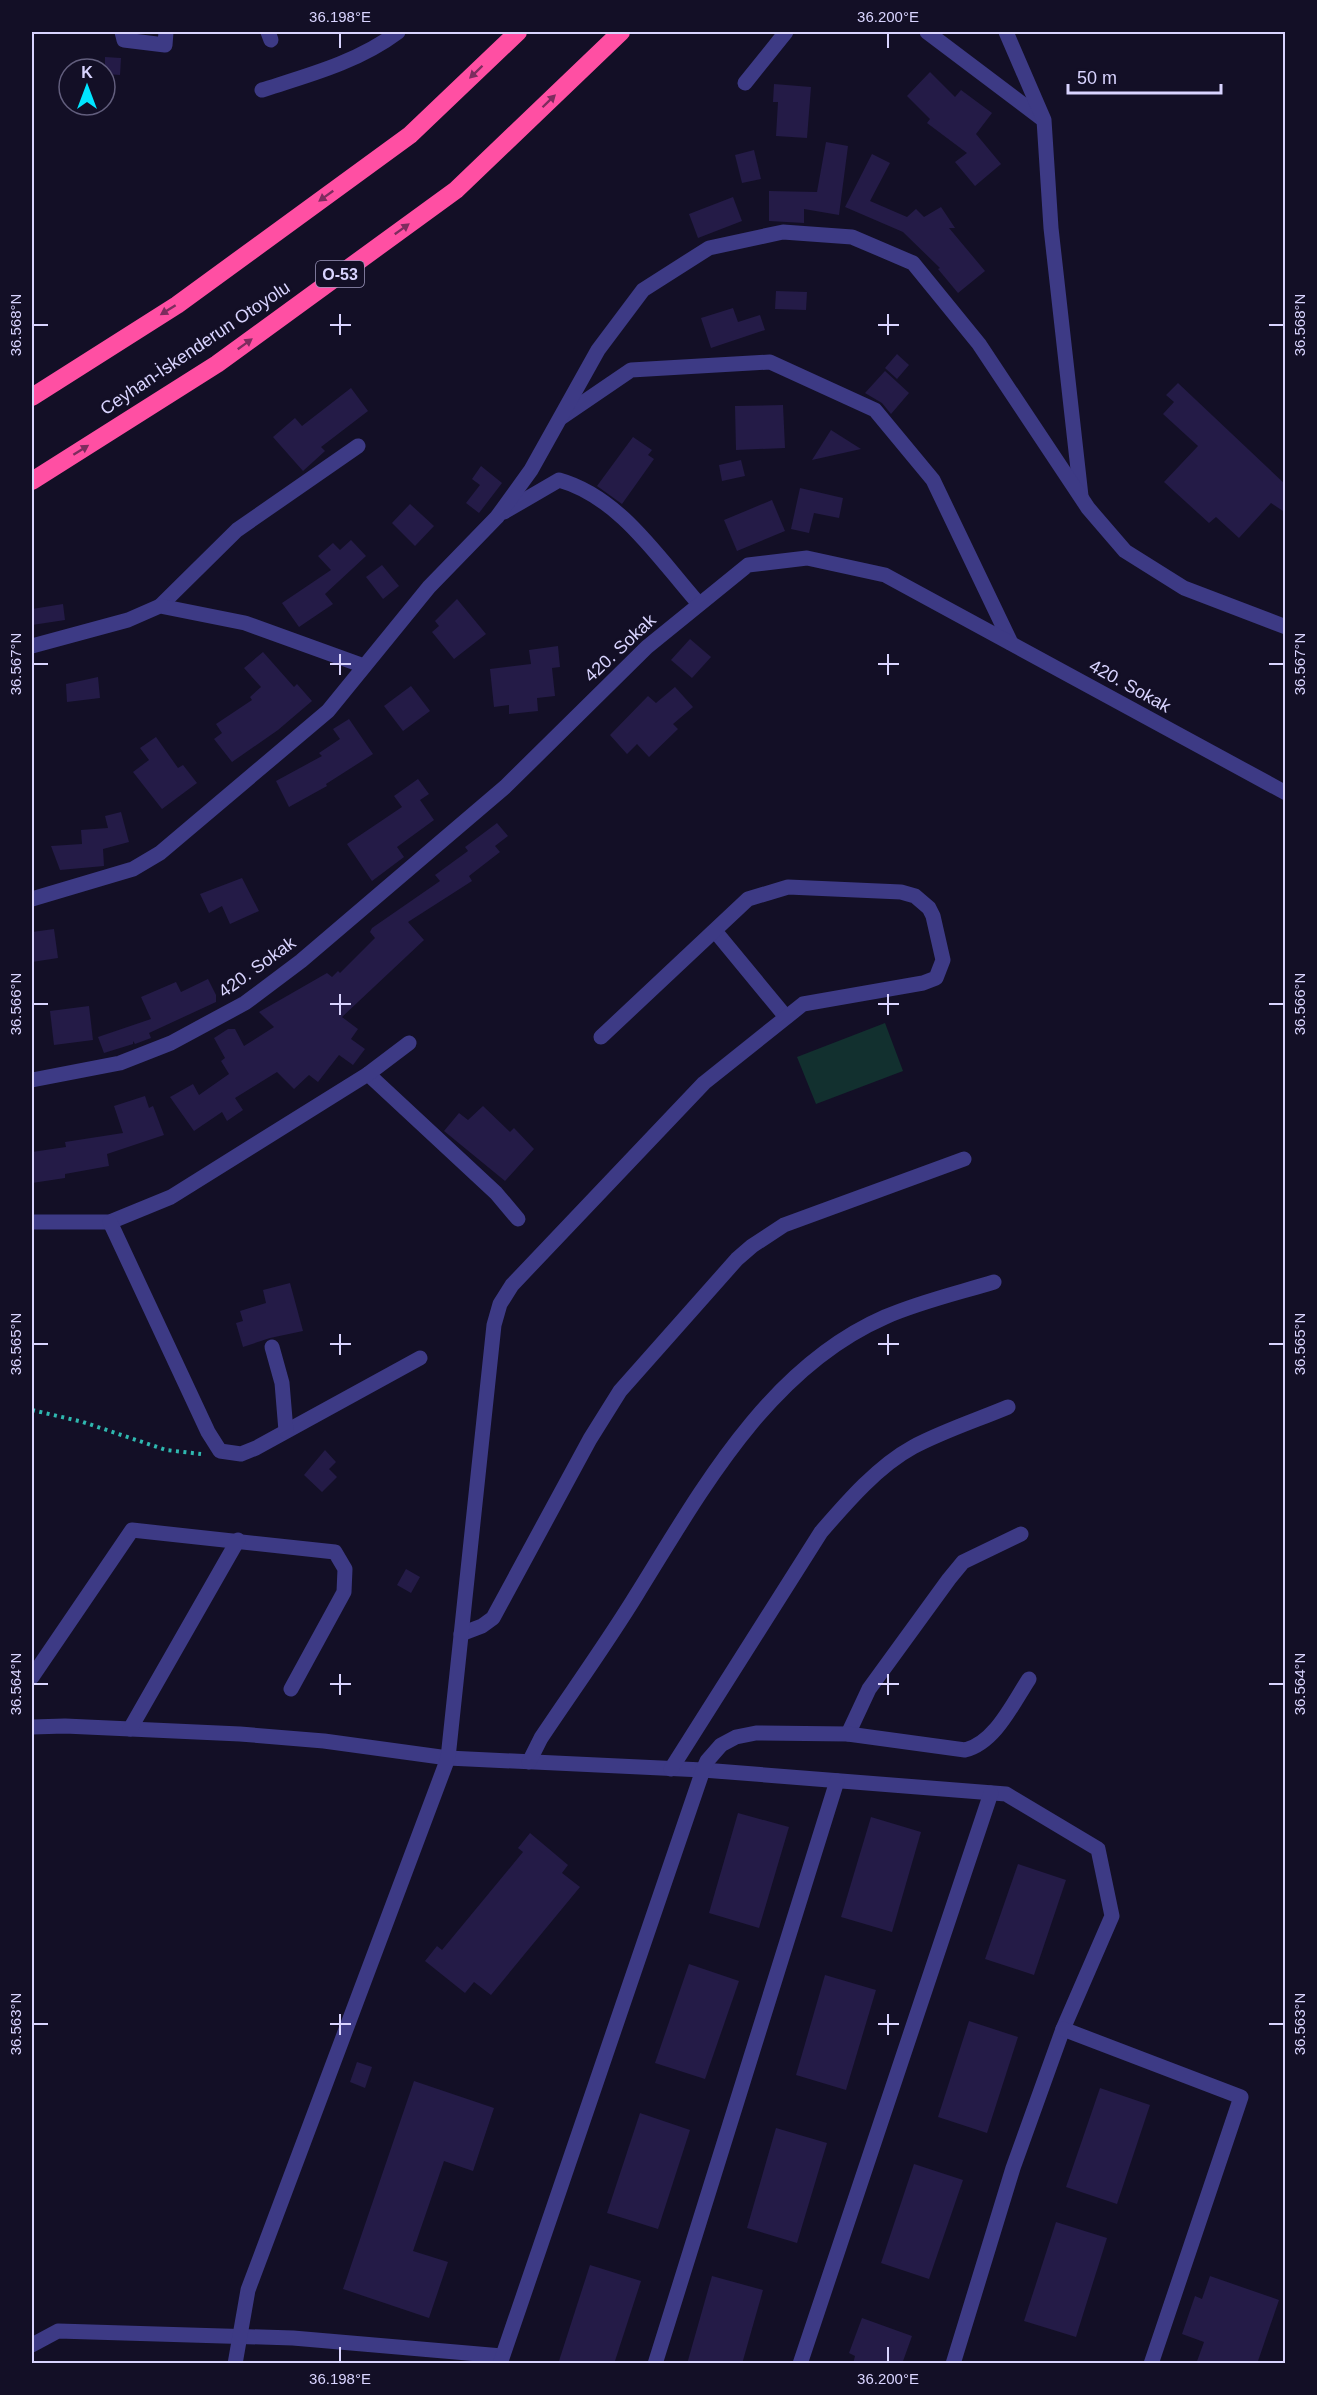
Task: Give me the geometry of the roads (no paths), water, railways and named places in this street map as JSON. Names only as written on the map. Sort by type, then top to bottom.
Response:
[{"type":"highway","points":[[32,397],[177,305],[410,135],[518,32]]},
{"type":"highway","name":"Ceyhan-İskenderun Otoyolu","points":[[32,481],[217,364],[456,190],[621,32]]},
{"type":"street","points":[[122,32],[124,40],[165,45],[166,32]]},
{"type":"street","points":[[262,90],[339,65],[381,44],[398,32]]},
{"type":"street","points":[[745,83],[786,32]]},
{"type":"street","points":[[927,32],[1044,120]]},
{"type":"street","points":[[1006,32],[1044,120],[1051,228],[1081,499]]},
{"type":"street","points":[[32,899],[133,869],[160,854],[328,711],[429,587],[497,517],[531,470],[598,350],[643,290],[709,248],[783,232],[852,237],[913,263],[979,344],[1081,499],[1125,551],[1184,588],[1286,627]]},
{"type":"street","points":[[559,419],[631,370],[770,362],[875,410],[933,480],[1011,643]]},
{"type":"street","points":[[32,646],[128,620],[160,606],[237,530],[358,446]]},
{"type":"street","points":[[497,517],[559,480],[575,485],[616,509],[699,604]]},
{"type":"street","name":"420. Sokak","points":[[32,1080],[120,1063],[171,1043],[245,1003],[301,961],[505,787],[647,647],[748,564],[807,558],[885,575],[1286,793]]},
{"type":"street","points":[[160,606],[245,623],[364,666]]},
{"type":"street","points":[[235,2364],[248,2290],[448,1758],[494,1325],[500,1304],[512,1285],[705,1083],[786,1017],[804,1004],[813,1001],[923,983],[936,978],[943,960],[933,916],[915,896],[901,892],[788,887],[748,899],[601,1037]]},
{"type":"street","points":[[715,931],[786,1017]]},
{"type":"street","points":[[32,1222],[111,1222],[171,1197],[368,1074],[409,1043]]},
{"type":"street","points":[[368,1074],[496,1193],[518,1219]]},
{"type":"street","points":[[461,1634],[482,1626],[493,1618],[590,1438],[620,1391],[737,1259],[784,1225],[964,1160]]},
{"type":"street","points":[[111,1222],[208,1432],[220,1452],[241,1454],[420,1358]]},
{"type":"street","points":[[529,1762],[541,1738],[636,1596],[688,1510],[762,1411],[805,1370],[859,1331],[885,1317],[993,1282]]},
{"type":"street","points":[[272,1347],[282,1383],[286,1431]]},
{"type":"street","points":[[671,1769],[821,1532],[840,1510],[913,1447],[1008,1407]]},
{"type":"street","points":[[32,1677],[132,1530],[329,1549],[343,1562],[344,1592],[291,1689]]},
{"type":"street","points":[[848,1734],[869,1689],[963,1562],[1021,1534]]},
{"type":"street","points":[[130,1729],[238,1540]]},
{"type":"street","points":[[32,2345],[58,2331],[293,2338],[501,2360],[707,1761],[721,1745],[746,1734],[848,1734],[965,1750],[973,1748],[991,1734],[1029,1679]]},
{"type":"street","points":[[32,1727],[130,1729],[313,1740],[448,1758],[703,1770],[1006,1794],[1098,1849],[1112,1916],[1063,2029],[1013,2168],[953,2364]]},
{"type":"street","points":[[655,2364],[837,1781]]},
{"type":"street","points":[[800,2364],[991,1793]]},
{"type":"street","points":[[1063,2029],[1241,2097],[1151,2364]]}]
